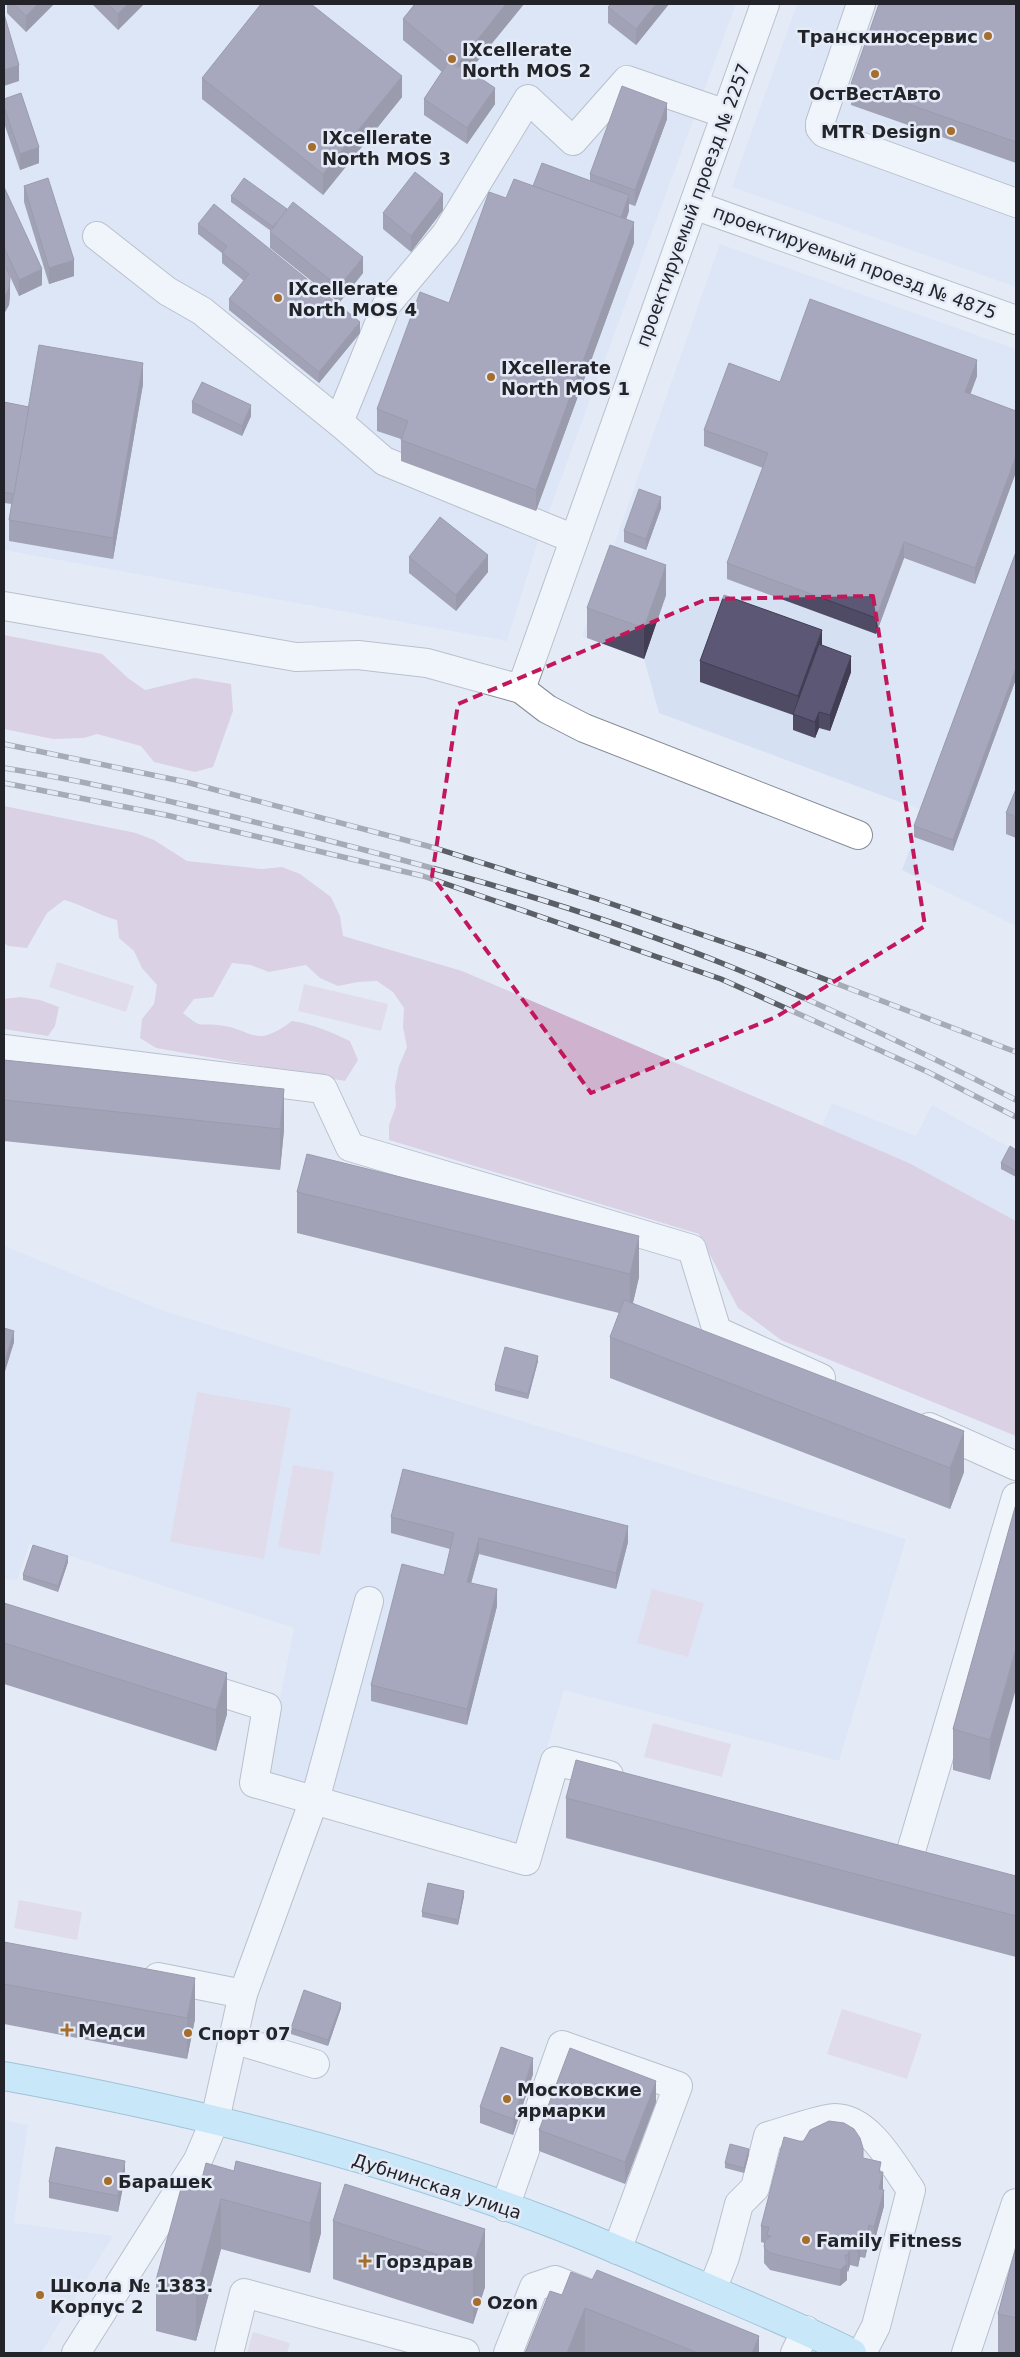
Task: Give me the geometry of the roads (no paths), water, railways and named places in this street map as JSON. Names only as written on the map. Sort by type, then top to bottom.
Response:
[{"type":"main road","name":"Дубнинская улица","points":[[4,2076],[215,2120],[363,2161],[506,2207],[712,2290],[801,2342],[852,2353]]},
{"type":"street","name":"проектируемый проезд № 2257","points":[[521,689],[765,4]]},
{"type":"street","points":[[861,4],[820,123],[820,128],[824,132],[1016,203]]},
{"type":"street","points":[[340,422],[387,304],[446,234],[528,99],[573,141],[627,80],[726,114]]},
{"type":"street","name":"проектируемый проезд № 4875","points":[[694,204],[1016,320]]},
{"type":"street","points":[[97,236],[167,291],[202,311],[340,422],[384,461],[574,539]]},
{"type":"street","points":[[4,606],[296,657],[358,655],[427,663],[521,689],[547,709],[584,728],[858,835]]},
{"type":"street","points":[[4,1049],[324,1089],[350,1147],[692,1249],[717,1331],[844,1388]]},
{"type":"street","points":[[907,1417],[1016,1466]]},
{"type":"street","points":[[940,1858],[901,1848],[1016,1497]]},
{"type":"street","points":[[76,2353],[198,2160],[215,2120],[243,1994],[314,1800],[369,1601]]},
{"type":"street","points":[[168,1676],[267,1707],[254,1783],[526,1861],[554,1761],[632,1780]]},
{"type":"street","points":[[133,1972],[243,1994]]},
{"type":"street","points":[[233,2039],[315,2064]]},
{"type":"street","points":[[506,2207],[562,2045],[678,2086],[616,2250]]},
{"type":"street","points":[[712,2290],[725,2257],[739,2204],[754,2188],[768,2136],[835,2118],[857,2123],[876,2142],[911,2190],[876,2326],[862,2353]]},
{"type":"street","points":[[966,2353],[1016,2203]]},
{"type":"street","points":[[508,2353],[534,2287],[555,2280],[627,2310]]},
{"type":"street","points":[[229,2353],[244,2293],[465,2353]]},
{"type":"railway","points":[[4,744],[186,782],[435,848],[603,901],[764,956],[1016,1052]]},
{"type":"railway","points":[[4,768],[111,788],[287,830],[511,890],[621,926],[766,981],[874,1030],[1016,1100]]},
{"type":"railway","points":[[4,783],[166,815],[423,876],[721,979],[928,1072],[1016,1117]]},
{"type":"place","name":"Транскиносервис","points":[[988,36]]},
{"type":"place","name":"IXcellerate North MOS 2","points":[[452,59]]},
{"type":"place","name":"ОстВестАвто","points":[[875,74]]},
{"type":"place","name":"MTR Design","points":[[951,131]]},
{"type":"place","name":"IXcellerate North MOS 3","points":[[312,147]]},
{"type":"place","name":"IXcellerate North MOS 4","points":[[278,298]]},
{"type":"place","name":"IXcellerate North MOS 1","points":[[491,377]]},
{"type":"place","name":"Медси","points":[[67,2030]]},
{"type":"place","name":"Спорт 07","points":[[188,2033]]},
{"type":"place","name":"Московские ярмарки","points":[[507,2099]]},
{"type":"place","name":"Барашек","points":[[108,2181]]},
{"type":"place","name":"Family Fitness","points":[[806,2240]]},
{"type":"place","name":"Горздрав","points":[[365,2261]]},
{"type":"place","name":"Школа № 1383. Корпус 2","points":[[40,2295]]},
{"type":"place","name":"Ozon","points":[[477,2302]]}]
